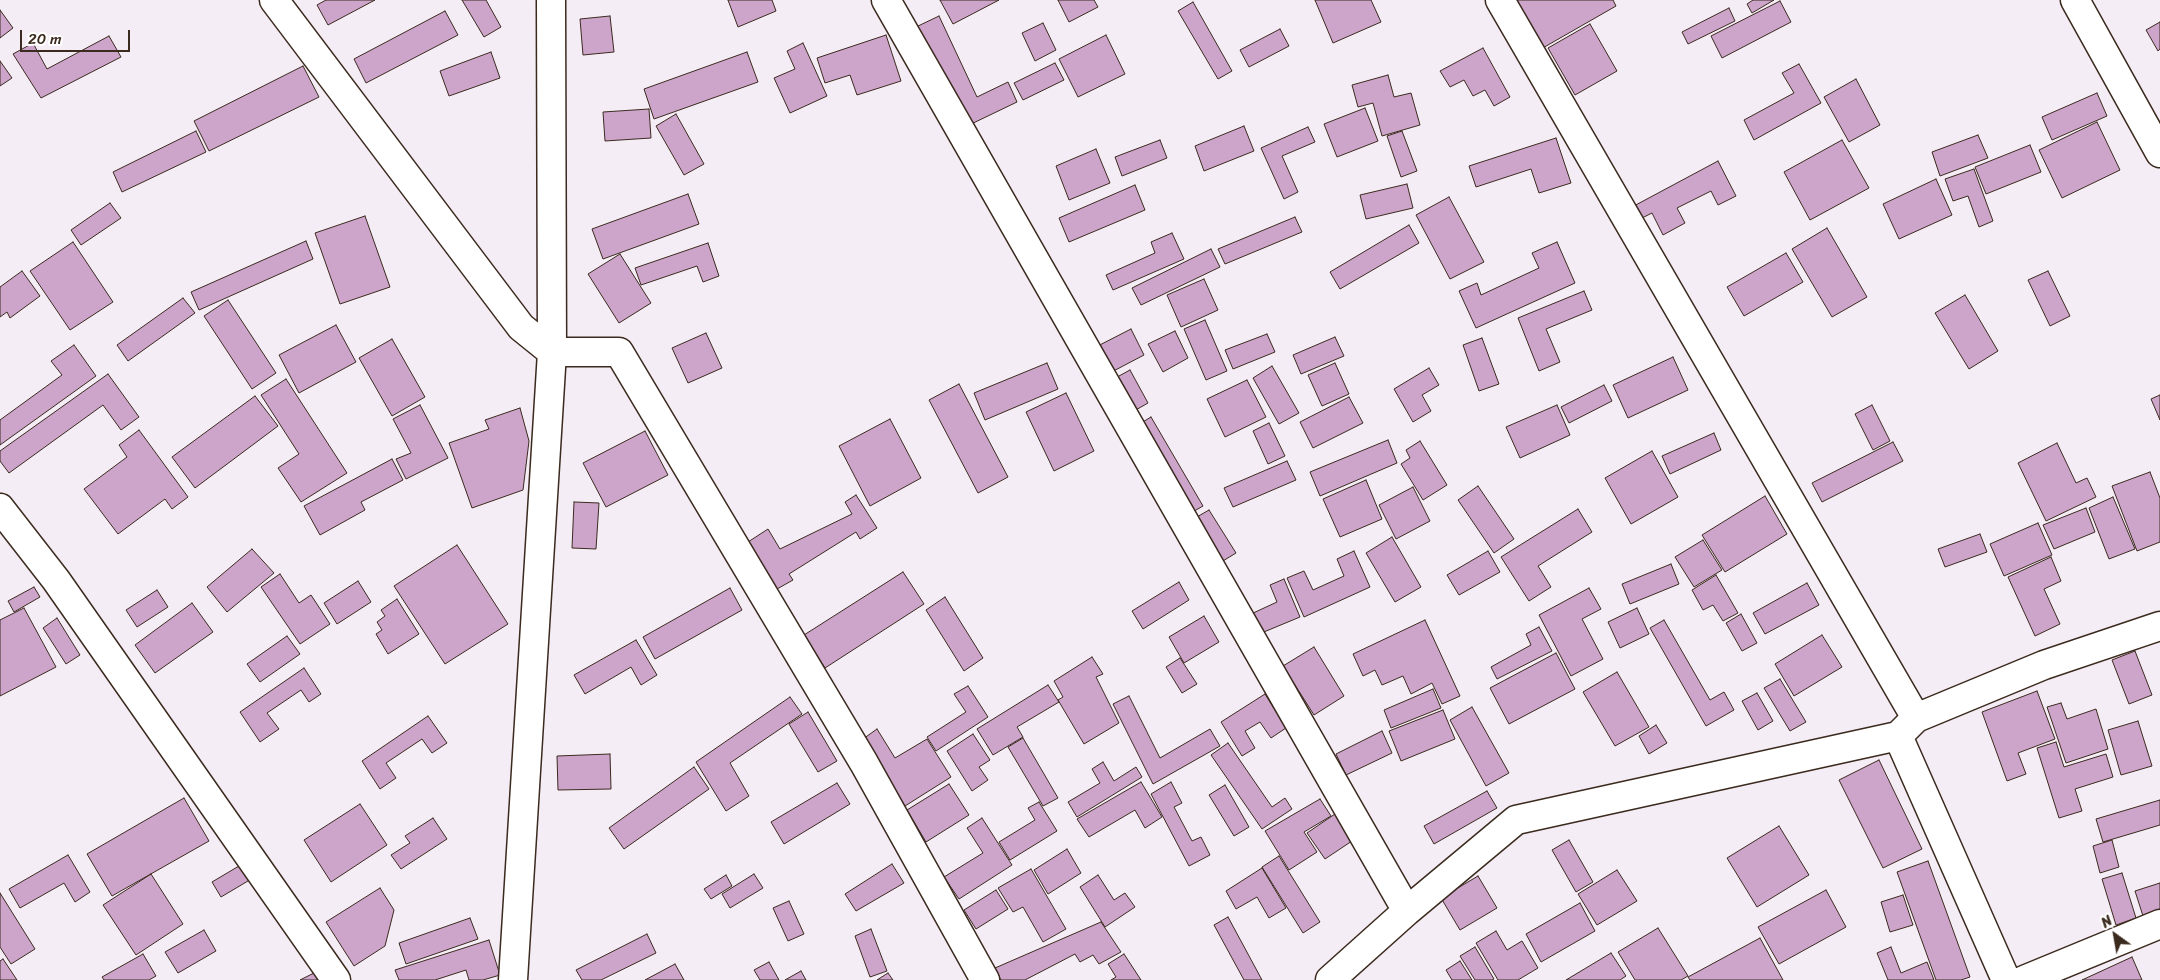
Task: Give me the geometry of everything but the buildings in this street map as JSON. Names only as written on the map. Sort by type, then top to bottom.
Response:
[{"type":"street","points":[[274,0],[521,327],[552,352],[619,352],[859,754],[985,980]]},
{"type":"street","points":[[514,980],[552,352],[550,0]]},
{"type":"street","points":[[886,0],[1407,912]]},
{"type":"street","points":[[1500,0],[1907,727],[2006,980]]},
{"type":"street","points":[[2075,0],[2160,153]]},
{"type":"street","points":[[0,508],[56,580],[336,980]]},
{"type":"street","points":[[1330,980],[1516,820],[1907,727],[2044,665],[2160,626]]},
{"type":"street","points":[[2024,980],[2160,924]]}]
